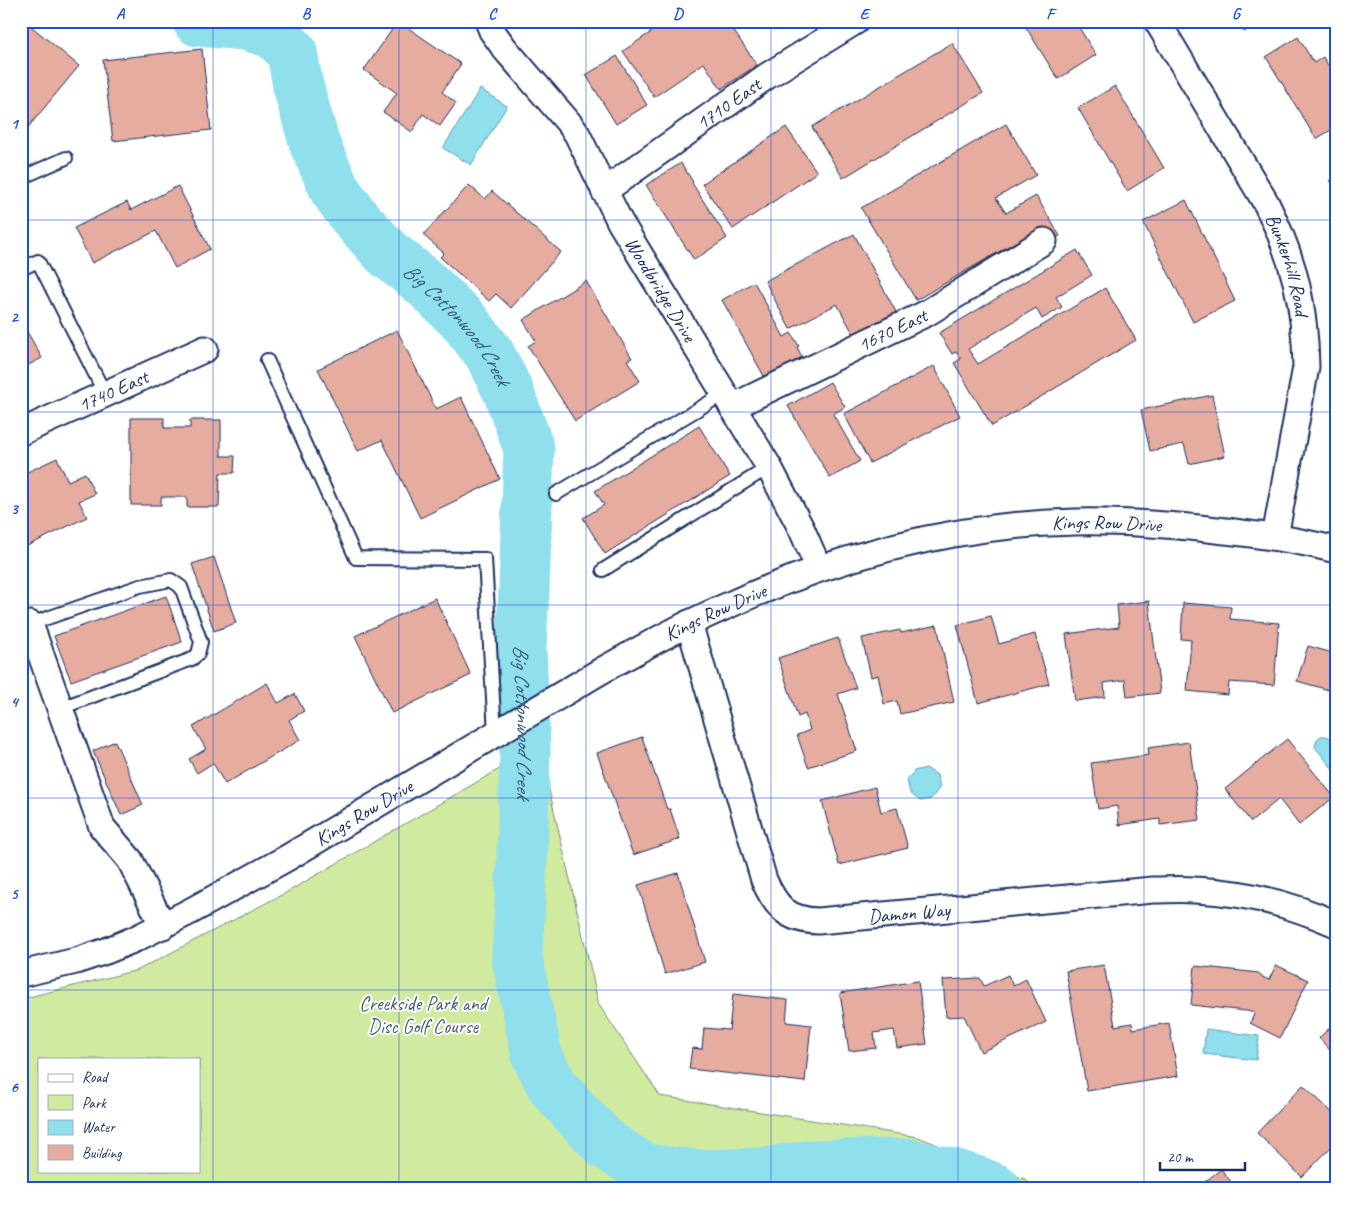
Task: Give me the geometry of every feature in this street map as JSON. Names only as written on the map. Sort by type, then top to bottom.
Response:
[{"type":"street","name":"Woodbridge Drive","points":[[488,21],[498,41],[569,123],[576,134],[620,222],[769,467],[802,530],[819,569]]},
{"type":"street","name":"1710 East","points":[[604,191],[767,76],[856,21]]},
{"type":"street","name":"Bunkerhill Road","points":[[1157,21],[1266,203],[1279,229],[1297,283],[1306,339],[1306,367],[1276,537]]},
{"type":"street","name":"1670 East","points":[[728,400],[927,313],[1044,241]]},
{"type":"street","name":"1740 East","points":[[21,432],[205,349]]},
{"type":"street","name":"Kings Row Drive","points":[[21,974],[76,961],[113,948],[163,926],[287,858],[601,671],[689,623],[752,594],[819,569],[913,542],[962,532],[1075,522],[1127,522],[1180,526],[1276,537],[1336,550]]},
{"type":"street","name":"Damon Way","points":[[689,623],[764,880],[783,911],[809,921],[818,921],[1152,890],[1194,890],[1235,894],[1276,902],[1316,915],[1336,924]]},
{"type":"street","points":[[30,624],[102,827],[130,860],[163,926]]},
{"type":"lane","points":[[21,178],[66,158]]},
{"type":"lane","points":[[21,269],[38,261],[105,394]]},
{"type":"lane","points":[[267,360],[356,558],[485,559],[495,734]]},
{"type":"lane","points":[[556,494],[728,400]]},
{"type":"lane","points":[[603,570],[769,467]]},
{"type":"lane","points":[[30,624],[140,586],[171,580],[181,587],[201,642],[198,654],[192,659],[61,708]]},
{"type":"green space","name":"Creekside Park and Disc Golf Course","points":[[539,746],[599,1005],[660,1096],[918,1137],[1027,1180],[1033,1189],[21,1189],[21,999],[138,970],[289,891]]},
{"type":"water","points":[[480,89],[507,106],[471,165],[443,148]]},
{"type":"water","points":[[1321,736],[1336,740],[1336,771],[1315,747],[1317,739]]},
{"type":"water","points":[[926,768],[937,775],[940,787],[931,799],[920,801],[910,793],[907,780],[914,771]]},
{"type":"water","points":[[1206,1029],[1259,1036],[1256,1060],[1203,1054]]},
{"type":"building","points":[[21,21],[25,21],[79,66],[25,131],[21,128]]},
{"type":"building","points":[[398,21],[461,64],[442,92],[456,103],[440,126],[423,114],[412,132],[383,112],[397,93],[364,70]]},
{"type":"building","points":[[668,21],[727,21],[757,65],[721,89],[704,63],[654,97],[623,51]]},
{"type":"building","points":[[1022,21],[1075,21],[1096,55],[1058,79]]},
{"type":"building","points":[[1237,21],[1262,21],[1244,32]]},
{"type":"building","points":[[1298,37],[1314,63],[1323,57],[1336,78],[1336,88],[1334,89],[1336,92],[1336,127],[1316,139],[1266,57]]},
{"type":"building","points":[[952,43],[983,93],[843,178],[812,127]]},
{"type":"building","points":[[202,49],[211,130],[113,141],[103,60]]},
{"type":"building","points":[[617,56],[647,105],[616,124],[586,75]]},
{"type":"building","points":[[1115,86],[1164,168],[1127,191],[1078,108]]},
{"type":"building","points":[[1006,124],[1036,175],[996,198],[1006,213],[1036,196],[1060,236],[1048,242],[1040,228],[916,300],[861,208]]},
{"type":"building","points":[[786,127],[817,172],[733,229],[702,184]]},
{"type":"building","points":[[681,163],[727,238],[694,260],[646,185]]},
{"type":"building","points":[[1336,176],[1336,190],[1330,180]]},
{"type":"building","points":[[469,185],[485,199],[492,191],[561,252],[511,308],[496,294],[489,301],[440,257],[444,253],[423,235]]},
{"type":"building","points":[[178,186],[210,249],[175,268],[156,231],[92,263],[74,228],[127,202],[131,210]]},
{"type":"building","points":[[1186,200],[1235,301],[1193,322],[1143,222]]},
{"type":"building","points":[[854,234],[896,312],[854,335],[837,304],[790,329],[765,281]]},
{"type":"building","points":[[1077,250],[1092,275],[1056,297],[1062,307],[1042,319],[1036,308],[968,349],[978,364],[1105,288],[1136,340],[992,426],[954,363],[961,359],[956,352],[952,354],[939,333]]},
{"type":"building","points":[[586,281],[632,358],[627,360],[640,381],[575,421],[528,346],[536,341],[523,320]]},
{"type":"building","points":[[754,282],[784,337],[791,333],[799,346],[797,347],[802,357],[765,378],[722,300]]},
{"type":"building","points":[[21,321],[42,358],[21,369]]},
{"type":"building","points":[[397,330],[436,409],[461,397],[500,479],[420,518],[382,440],[358,451],[318,369]]},
{"type":"building","points":[[934,366],[960,416],[870,463],[844,414]]},
{"type":"building","points":[[830,382],[845,407],[833,414],[860,461],[830,478],[788,406]]},
{"type":"building","points":[[1212,395],[1225,456],[1189,464],[1184,444],[1150,451],[1141,410]]},
{"type":"building","points":[[131,418],[164,418],[164,428],[190,428],[190,420],[221,420],[221,456],[235,456],[234,473],[220,473],[219,507],[187,507],[187,497],[161,497],[161,505],[131,505]]},
{"type":"building","points":[[699,426],[730,476],[605,554],[583,518],[604,505],[595,491]]},
{"type":"building","points":[[57,458],[68,481],[85,473],[95,494],[79,501],[87,517],[21,549],[21,475]]},
{"type":"building","points":[[214,557],[236,623],[214,631],[192,564]]},
{"type":"building","points":[[166,596],[182,642],[71,681],[54,636]]},
{"type":"building","points":[[435,598],[471,675],[392,713],[355,636]]},
{"type":"building","points":[[1149,601],[1160,693],[1127,697],[1125,680],[1104,683],[1105,697],[1075,701],[1066,634],[1119,627],[1117,605]]},
{"type":"building","points":[[1183,603],[1231,607],[1230,619],[1279,623],[1274,685],[1229,682],[1228,695],[1187,691],[1191,640],[1181,639]]},
{"type":"building","points":[[991,616],[999,644],[1035,634],[1049,684],[978,703],[957,625]]},
{"type":"building","points":[[937,625],[954,702],[900,714],[897,701],[884,704],[878,675],[871,677],[862,638],[900,630],[901,633]]},
{"type":"building","points":[[838,638],[856,688],[838,694],[857,751],[808,767],[797,735],[810,730],[805,714],[798,717],[778,658]]},
{"type":"building","points":[[1308,646],[1336,654],[1336,692],[1297,681]]},
{"type":"building","points":[[267,683],[278,703],[295,694],[304,711],[289,720],[300,740],[225,784],[213,763],[197,773],[189,759],[206,749],[193,727]]},
{"type":"building","points":[[642,737],[667,809],[670,809],[680,839],[633,855],[597,753]]},
{"type":"building","points":[[1287,739],[1334,797],[1299,825],[1279,799],[1251,822],[1225,789]]},
{"type":"building","points":[[115,741],[143,805],[121,815],[93,751]]},
{"type":"building","points":[[1189,742],[1200,820],[1160,825],[1160,819],[1119,825],[1117,806],[1098,809],[1091,763],[1149,755],[1148,748]]},
{"type":"building","points":[[875,787],[881,812],[897,808],[908,848],[839,865],[822,801]]},
{"type":"building","points":[[678,873],[705,962],[665,974],[638,885]]},
{"type":"building","points":[[1104,965],[1115,1026],[1132,1023],[1133,1029],[1169,1023],[1178,1076],[1087,1091],[1066,971]]},
{"type":"building","points":[[1276,965],[1308,980],[1280,1038],[1250,1023],[1255,1012],[1191,1005],[1195,966],[1259,973],[1260,976],[1269,980]]},
{"type":"building","points":[[1008,975],[1013,986],[1026,979],[1046,1022],[981,1052],[964,1016],[946,1017],[943,980],[980,978],[984,986]]},
{"type":"building","points":[[918,981],[927,1044],[897,1048],[894,1030],[874,1033],[876,1048],[849,1051],[840,993]]},
{"type":"building","points":[[733,994],[788,1000],[786,1022],[811,1025],[805,1082],[689,1069],[692,1048],[702,1049],[704,1028],[729,1030]]},
{"type":"building","points":[[1336,1022],[1336,1057],[1319,1038]]},
{"type":"building","points":[[1303,1085],[1336,1116],[1336,1142],[1302,1177],[1257,1133]]},
{"type":"building","points":[[1221,1169],[1237,1189],[1197,1188]]},
{"type":"waterway","name":"Big Cottonwood Creek","points":[[198,21],[245,25],[273,33],[292,52],[298,86],[315,145],[335,190],[355,218],[387,253],[425,283],[463,320],[489,353],[508,391],[529,449],[521,646],[525,750],[517,958],[537,1056],[553,1087],[607,1145],[645,1169],[695,1175],[766,1173],[811,1165],[908,1164],[953,1174],[996,1189]]}]
